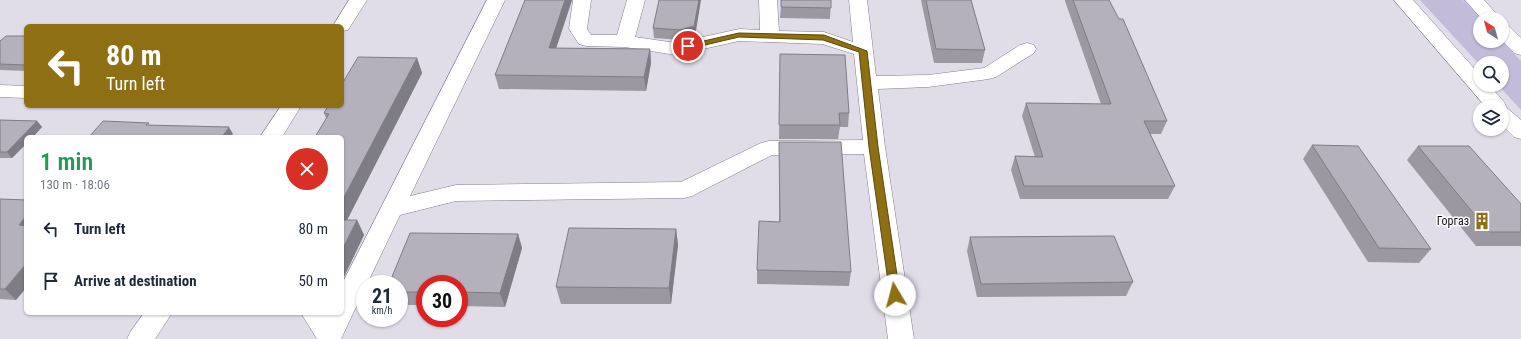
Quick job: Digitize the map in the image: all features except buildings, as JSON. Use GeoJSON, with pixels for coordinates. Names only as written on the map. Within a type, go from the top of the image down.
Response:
{"type":"FeatureCollection","features":[{"type":"Feature","properties":{"kind":"street"},"geometry":{"type":"LineString","coordinates":[[343,24],[358,0]]}},
{"type":"Feature","properties":{"kind":"street"},"geometry":{"type":"LineString","coordinates":[[344,305],[496,0]]}},
{"type":"Feature","properties":{"kind":"street"},"geometry":{"type":"LineString","coordinates":[[582,0],[578,29],[586,40],[625,41],[676,49],[739,35],[824,38],[863,51]]}},
{"type":"Feature","properties":{"kind":"street"},"geometry":{"type":"LineString","coordinates":[[625,41],[636,0]]}},
{"type":"Feature","properties":{"kind":"street"},"geometry":{"type":"LineString","coordinates":[[768,0],[770,36]]}},
{"type":"Feature","properties":{"kind":"street"},"geometry":{"type":"LineString","coordinates":[[858,0],[874,147],[901,339]]}},
{"type":"Feature","properties":{"kind":"street"},"geometry":{"type":"LineString","coordinates":[[1403,0],[1491,100]]}},
{"type":"Feature","properties":{"kind":"street"},"geometry":{"type":"LineString","coordinates":[[1474,0],[1485,12]]}},
{"type":"Feature","properties":{"kind":"street"},"geometry":{"type":"LineString","coordinates":[[1509,36],[1521,49]]}},
{"type":"Feature","properties":{"kind":"street"},"geometry":{"type":"LineString","coordinates":[[867,83],[928,81],[989,73],[1027,49]]}},
{"type":"Feature","properties":{"kind":"street"},"geometry":{"type":"LineString","coordinates":[[0,91],[24,92]]}},
{"type":"Feature","properties":{"kind":"street"},"geometry":{"type":"LineString","coordinates":[[272,135],[290,108]]}},
{"type":"Feature","properties":{"kind":"street"},"geometry":{"type":"LineString","coordinates":[[1509,120],[1521,132]]}},
{"type":"Feature","properties":{"kind":"street"},"geometry":{"type":"LineString","coordinates":[[391,209],[456,194],[684,190],[769,148],[874,147]]}},
{"type":"Feature","properties":{"kind":"street"},"geometry":{"type":"LineString","coordinates":[[316,315],[333,329]]}},
{"type":"Feature","properties":{"kind":"shaded area"},"geometry":{"type":"Polygon","coordinates":[[[1420,0],[1463,0],[1474,12],[1473,12],[1473,48],[1509,48],[1521,61],[1521,110],[1504,92],[1509,92],[1509,56],[1473,56],[1473,57],[1420,0]]]}},
{"type":"Feature","properties":{"kind":"place","name":"Горгаз"},"geometry":{"type":"Point","coordinates":[1482,221]}},
{"type":"Feature","properties":{"kind":"route"},"geometry":{"type":"LineString","coordinates":[[688,46],[739,35],[824,38],[863,51],[874,147],[895,295]]}}]}
